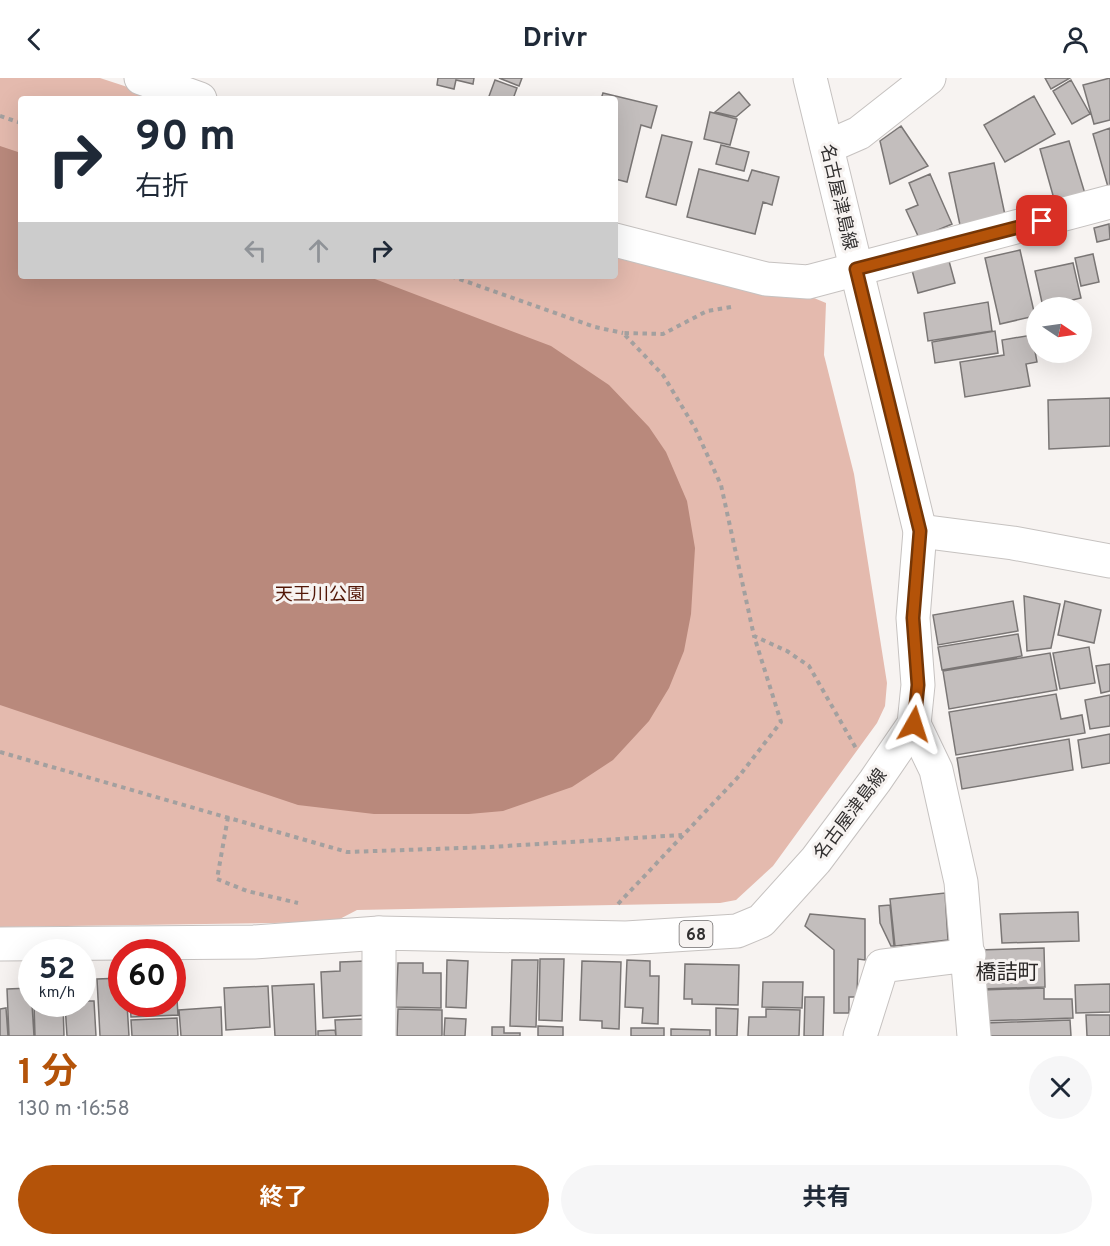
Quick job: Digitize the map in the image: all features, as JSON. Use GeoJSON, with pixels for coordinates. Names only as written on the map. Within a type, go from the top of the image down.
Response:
{"type":"FeatureCollection","features":[{"type":"Feature","properties":{"kind":"street"},"geometry":{"type":"LineString","coordinates":[[141,78],[192,96]]}},
{"type":"Feature","properties":{"kind":"street","name":"名古屋津島線"},"geometry":{"type":"LineString","coordinates":[[0,944],[254,942],[379,933],[626,938],[736,931],[761,921],[816,860],[875,782],[914,724],[918,685],[913,618],[920,531],[810,78]]}},
{"type":"Feature","properties":{"kind":"street"},"geometry":{"type":"LineString","coordinates":[[827,147],[859,133],[929,78]]}},
{"type":"Feature","properties":{"kind":"street"},"geometry":{"type":"LineString","coordinates":[[618,241],[766,279],[808,282],[1110,202]]}},
{"type":"Feature","properties":{"kind":"street"},"geometry":{"type":"LineString","coordinates":[[920,531],[1013,543],[1110,561]]}},
{"type":"Feature","properties":{"kind":"street"},"geometry":{"type":"LineString","coordinates":[[914,724],[936,770],[961,882],[974,1036]]}},
{"type":"Feature","properties":{"kind":"street"},"geometry":{"type":"LineString","coordinates":[[379,933],[380,1036]]}},
{"type":"Feature","properties":{"kind":"street"},"geometry":{"type":"LineString","coordinates":[[860,1036],[882,966],[969,956]]}},
{"type":"Feature","properties":{"kind":"path"},"geometry":{"type":"LineString","coordinates":[[0,116],[18,122]]}},
{"type":"Feature","properties":{"kind":"path"},"geometry":{"type":"LineString","coordinates":[[459,279],[595,327],[623,333],[663,334],[707,311],[737,305]]}},
{"type":"Feature","properties":{"kind":"path"},"geometry":{"type":"LineString","coordinates":[[587,938],[740,775],[781,722],[754,636],[721,485],[695,428],[663,375],[623,333]]}},
{"type":"Feature","properties":{"kind":"path"},"geometry":{"type":"LineString","coordinates":[[754,636],[788,651],[809,666],[875,782]]}},
{"type":"Feature","properties":{"kind":"path"},"geometry":{"type":"LineString","coordinates":[[0,752],[347,852],[490,847],[682,835]]}},
{"type":"Feature","properties":{"kind":"path"},"geometry":{"type":"LineString","coordinates":[[228,817],[217,879],[247,891],[304,904]]}},
{"type":"Feature","properties":{"kind":"green space","name":"天王川公園"},"geometry":{"type":"Polygon","coordinates":[[[0,78],[100,78],[155,96],[18,96],[18,279],[618,279],[618,251],[786,298],[814,298],[826,303],[824,355],[854,474],[887,683],[885,706],[877,723],[773,866],[736,900],[720,903],[357,910],[334,922],[0,927],[0,78]]]}},
{"type":"Feature","properties":{"kind":"shaded area"},"geometry":{"type":"Polygon","coordinates":[[[0,146],[18,152],[18,279],[375,279],[551,346],[609,385],[649,427],[666,452],[687,501],[695,548],[691,614],[684,651],[669,688],[649,721],[613,760],[572,787],[503,811],[469,814],[374,814],[298,805],[0,705],[0,146]]]}},
{"type":"Feature","properties":{"kind":"building"},"geometry":{"type":"Polygon","coordinates":[[[438,78],[474,78],[473,84],[456,80],[454,89],[437,85],[438,78]]]}},
{"type":"Feature","properties":{"kind":"building"},"geometry":{"type":"Polygon","coordinates":[[[499,78],[522,78],[519,86],[499,78]]]}},
{"type":"Feature","properties":{"kind":"building"},"geometry":{"type":"Polygon","coordinates":[[[1045,78],[1070,78],[1051,89],[1045,78]]]}},
{"type":"Feature","properties":{"kind":"building"},"geometry":{"type":"Polygon","coordinates":[[[1110,78],[1110,120],[1094,124],[1083,85],[1110,78]]]}},
{"type":"Feature","properties":{"kind":"building"},"geometry":{"type":"Polygon","coordinates":[[[495,80],[517,88],[514,96],[489,96],[495,80]]]}},
{"type":"Feature","properties":{"kind":"building"},"geometry":{"type":"Polygon","coordinates":[[[1071,80],[1090,114],[1072,124],[1053,91],[1071,80]]]}},
{"type":"Feature","properties":{"kind":"building"},"geometry":{"type":"Polygon","coordinates":[[[739,92],[750,105],[736,117],[715,112],[739,92]]]}},
{"type":"Feature","properties":{"kind":"building"},"geometry":{"type":"Polygon","coordinates":[[[1034,96],[1055,134],[1005,162],[984,125],[1034,96]]]}},
{"type":"Feature","properties":{"kind":"building"},"geometry":{"type":"Polygon","coordinates":[[[618,97],[657,106],[651,128],[641,125],[627,182],[618,180],[618,97]]]}},
{"type":"Feature","properties":{"kind":"building"},"geometry":{"type":"Polygon","coordinates":[[[710,112],[737,119],[730,145],[704,139],[710,112]]]}},
{"type":"Feature","properties":{"kind":"building"},"geometry":{"type":"Polygon","coordinates":[[[901,126],[928,166],[890,184],[880,141],[901,126]]]}},
{"type":"Feature","properties":{"kind":"building"},"geometry":{"type":"Polygon","coordinates":[[[1110,128],[1110,194],[1093,134],[1110,128]]]}},
{"type":"Feature","properties":{"kind":"building"},"geometry":{"type":"Polygon","coordinates":[[[662,135],[692,142],[676,205],[646,197],[662,135]]]}},
{"type":"Feature","properties":{"kind":"building"},"geometry":{"type":"Polygon","coordinates":[[[1069,141],[1086,197],[1056,206],[1040,149],[1069,141]]]}},
{"type":"Feature","properties":{"kind":"building"},"geometry":{"type":"Polygon","coordinates":[[[721,145],[749,152],[744,171],[716,164],[721,145]]]}},
{"type":"Feature","properties":{"kind":"building"},"geometry":{"type":"Polygon","coordinates":[[[994,163],[1005,215],[960,225],[949,173],[994,163]]]}},
{"type":"Feature","properties":{"kind":"building"},"geometry":{"type":"Polygon","coordinates":[[[699,169],[748,181],[752,170],[779,177],[772,205],[763,202],[755,234],[687,217],[699,169]]]}},
{"type":"Feature","properties":{"kind":"building"},"geometry":{"type":"Polygon","coordinates":[[[930,174],[952,224],[919,238],[906,210],[918,205],[909,183],[930,174]]]}},
{"type":"Feature","properties":{"kind":"building"},"geometry":{"type":"Polygon","coordinates":[[[1109,224],[1110,239],[1097,242],[1094,228],[1109,224]]]}},
{"type":"Feature","properties":{"kind":"building"},"geometry":{"type":"Polygon","coordinates":[[[1020,250],[1031,297],[1026,297],[1026,318],[1000,324],[985,258],[1020,250]]]}},
{"type":"Feature","properties":{"kind":"building"},"geometry":{"type":"Polygon","coordinates":[[[1093,254],[1099,282],[1081,286],[1075,258],[1093,254]]]}},
{"type":"Feature","properties":{"kind":"building"},"geometry":{"type":"Polygon","coordinates":[[[949,261],[955,283],[918,293],[912,270],[949,261]]]}},
{"type":"Feature","properties":{"kind":"building"},"geometry":{"type":"Polygon","coordinates":[[[1073,263],[1081,297],[1041,297],[1035,271],[1073,263]]]}},
{"type":"Feature","properties":{"kind":"building"},"geometry":{"type":"Polygon","coordinates":[[[988,302],[992,331],[928,341],[924,313],[988,302]]]}},
{"type":"Feature","properties":{"kind":"building"},"geometry":{"type":"Polygon","coordinates":[[[995,331],[998,353],[935,363],[932,342],[995,331]]]}},
{"type":"Feature","properties":{"kind":"building"},"geometry":{"type":"Polygon","coordinates":[[[1026,336],[1026,363],[1032,363],[1026,364],[1030,386],[965,397],[960,362],[1004,355],[1002,340],[1026,336]]]}},
{"type":"Feature","properties":{"kind":"building"},"geometry":{"type":"Polygon","coordinates":[[[1110,398],[1110,446],[1049,449],[1048,400],[1110,398]]]}},
{"type":"Feature","properties":{"kind":"building"},"geometry":{"type":"Polygon","coordinates":[[[1024,596],[1060,604],[1051,648],[1027,651],[1024,596]]]}},
{"type":"Feature","properties":{"kind":"building"},"geometry":{"type":"Polygon","coordinates":[[[1013,601],[1018,631],[938,645],[933,615],[1013,601]]]}},
{"type":"Feature","properties":{"kind":"building"},"geometry":{"type":"Polygon","coordinates":[[[1065,601],[1101,610],[1094,643],[1058,635],[1065,601]]]}},
{"type":"Feature","properties":{"kind":"building"},"geometry":{"type":"Polygon","coordinates":[[[1018,634],[1022,656],[942,670],[938,647],[1018,634]]]}},
{"type":"Feature","properties":{"kind":"building"},"geometry":{"type":"Polygon","coordinates":[[[1089,647],[1095,683],[1060,689],[1053,653],[1089,647]]]}},
{"type":"Feature","properties":{"kind":"building"},"geometry":{"type":"Polygon","coordinates":[[[1050,653],[1057,690],[949,709],[943,671],[1050,653]]]}},
{"type":"Feature","properties":{"kind":"building"},"geometry":{"type":"Polygon","coordinates":[[[1110,664],[1110,691],[1101,693],[1096,666],[1110,664]]]}},
{"type":"Feature","properties":{"kind":"building"},"geometry":{"type":"Polygon","coordinates":[[[1056,694],[1061,719],[1082,715],[1085,733],[956,755],[949,712],[1056,694]]]}},
{"type":"Feature","properties":{"kind":"building"},"geometry":{"type":"Polygon","coordinates":[[[1110,695],[1110,726],[1090,729],[1085,700],[1110,695]]]}},
{"type":"Feature","properties":{"kind":"building"},"geometry":{"type":"Polygon","coordinates":[[[1110,734],[1110,763],[1082,768],[1078,740],[1110,734]]]}},
{"type":"Feature","properties":{"kind":"building"},"geometry":{"type":"Polygon","coordinates":[[[1069,739],[1073,770],[962,789],[957,758],[1069,739]]]}},
{"type":"Feature","properties":{"kind":"building"},"geometry":{"type":"Polygon","coordinates":[[[945,893],[948,940],[895,946],[890,899],[945,893]]]}},
{"type":"Feature","properties":{"kind":"building"},"geometry":{"type":"Polygon","coordinates":[[[890,905],[894,946],[891,946],[880,923],[879,906],[890,905]]]}},
{"type":"Feature","properties":{"kind":"building"},"geometry":{"type":"Polygon","coordinates":[[[1078,912],[1079,941],[1002,943],[1000,914],[1078,912]]]}},
{"type":"Feature","properties":{"kind":"building"},"geometry":{"type":"Polygon","coordinates":[[[810,914],[865,919],[865,960],[858,959],[857,997],[849,997],[849,1013],[834,1013],[834,950],[805,926],[810,914]]]}},
{"type":"Feature","properties":{"kind":"building"},"geometry":{"type":"Polygon","coordinates":[[[1044,948],[1045,987],[980,989],[979,950],[1044,948]]]}},
{"type":"Feature","properties":{"kind":"building"},"geometry":{"type":"Polygon","coordinates":[[[540,959],[564,959],[562,1021],[539,1020],[540,959]]]}},
{"type":"Feature","properties":{"kind":"building"},"geometry":{"type":"Polygon","coordinates":[[[447,960],[468,961],[466,1008],[446,1007],[447,960]]]}},
{"type":"Feature","properties":{"kind":"building"},"geometry":{"type":"Polygon","coordinates":[[[512,960],[538,960],[536,1027],[510,1026],[512,960]]]}},
{"type":"Feature","properties":{"kind":"building"},"geometry":{"type":"Polygon","coordinates":[[[627,960],[650,961],[650,976],[659,976],[658,1024],[642,1023],[643,1008],[625,1007],[627,960]]]}},
{"type":"Feature","properties":{"kind":"building"},"geometry":{"type":"Polygon","coordinates":[[[365,961],[368,1015],[323,1018],[321,972],[340,971],[340,962],[365,961]]]}},
{"type":"Feature","properties":{"kind":"building"},"geometry":{"type":"Polygon","coordinates":[[[582,961],[621,962],[619,1029],[602,1028],[602,1021],[580,1020],[582,961]]]}},
{"type":"Feature","properties":{"kind":"building"},"geometry":{"type":"Polygon","coordinates":[[[398,963],[423,963],[423,973],[441,973],[441,1008],[396,1007],[398,963]]]}},
{"type":"Feature","properties":{"kind":"building"},"geometry":{"type":"Polygon","coordinates":[[[685,964],[739,965],[738,1005],[692,1004],[692,999],[684,999],[685,964]]]}},
{"type":"Feature","properties":{"kind":"building"},"geometry":{"type":"Polygon","coordinates":[[[97,979],[108,979],[108,1017],[128,1017],[129,1036],[100,1036],[97,979]]]}},
{"type":"Feature","properties":{"kind":"building"},"geometry":{"type":"Polygon","coordinates":[[[763,982],[803,982],[802,1008],[762,1007],[763,982]]]}},
{"type":"Feature","properties":{"kind":"building"},"geometry":{"type":"Polygon","coordinates":[[[314,984],[316,1036],[275,1036],[272,986],[314,984]]]}},
{"type":"Feature","properties":{"kind":"building"},"geometry":{"type":"Polygon","coordinates":[[[1110,984],[1110,1012],[1076,1013],[1075,985],[1110,984]]]}},
{"type":"Feature","properties":{"kind":"building"},"geometry":{"type":"Polygon","coordinates":[[[268,986],[270,1027],[226,1030],[224,988],[268,986]]]}},
{"type":"Feature","properties":{"kind":"building"},"geometry":{"type":"Polygon","coordinates":[[[1044,988],[1044,999],[1072,999],[1073,1018],[982,1021],[981,990],[1044,988]]]}},
{"type":"Feature","properties":{"kind":"building"},"geometry":{"type":"Polygon","coordinates":[[[7,989],[18,989],[18,1017],[33,1017],[34,1036],[9,1036],[7,989]]]}},
{"type":"Feature","properties":{"kind":"building"},"geometry":{"type":"Polygon","coordinates":[[[805,997],[824,997],[823,1036],[804,1036],[805,997]]]}},
{"type":"Feature","properties":{"kind":"building"},"geometry":{"type":"Polygon","coordinates":[[[221,1007],[222,1036],[181,1036],[180,1017],[186,1017],[186,1010],[221,1007]]]}},
{"type":"Feature","properties":{"kind":"building"},"geometry":{"type":"Polygon","coordinates":[[[6,1008],[8,1036],[0,1036],[0,1009],[6,1008]]]}},
{"type":"Feature","properties":{"kind":"building"},"geometry":{"type":"Polygon","coordinates":[[[716,1008],[738,1009],[737,1036],[716,1036],[716,1008]]]}},
{"type":"Feature","properties":{"kind":"building"},"geometry":{"type":"Polygon","coordinates":[[[398,1009],[442,1010],[442,1036],[397,1036],[398,1009]]]}},
{"type":"Feature","properties":{"kind":"building"},"geometry":{"type":"Polygon","coordinates":[[[766,1009],[800,1010],[799,1036],[748,1036],[749,1017],[766,1017],[766,1009]]]}},
{"type":"Feature","properties":{"kind":"building"},"geometry":{"type":"Polygon","coordinates":[[[1086,1015],[1110,1015],[1110,1036],[1087,1036],[1086,1015]]]}},
{"type":"Feature","properties":{"kind":"building"},"geometry":{"type":"Polygon","coordinates":[[[34,1017],[63,1017],[64,1036],[35,1036],[34,1017]]]}},
{"type":"Feature","properties":{"kind":"building"},"geometry":{"type":"Polygon","coordinates":[[[66,1017],[95,1017],[96,1036],[67,1036],[66,1017]]]}},
{"type":"Feature","properties":{"kind":"building"},"geometry":{"type":"Polygon","coordinates":[[[177,1018],[178,1036],[132,1036],[131,1020],[177,1018]]]}},
{"type":"Feature","properties":{"kind":"building"},"geometry":{"type":"Polygon","coordinates":[[[445,1018],[466,1019],[465,1036],[444,1036],[445,1018]]]}},
{"type":"Feature","properties":{"kind":"building"},"geometry":{"type":"Polygon","coordinates":[[[363,1019],[364,1036],[336,1036],[335,1020],[363,1019]]]}},
{"type":"Feature","properties":{"kind":"building"},"geometry":{"type":"Polygon","coordinates":[[[1070,1020],[1071,1036],[986,1036],[986,1023],[1070,1020]]]}},
{"type":"Feature","properties":{"kind":"building"},"geometry":{"type":"Polygon","coordinates":[[[538,1026],[563,1027],[563,1036],[538,1036],[538,1026]]]}},
{"type":"Feature","properties":{"kind":"building"},"geometry":{"type":"Polygon","coordinates":[[[492,1027],[504,1027],[504,1033],[520,1033],[520,1036],[492,1036],[492,1027]]]}},
{"type":"Feature","properties":{"kind":"building"},"geometry":{"type":"Polygon","coordinates":[[[631,1028],[664,1028],[664,1036],[631,1036],[631,1028]]]}},
{"type":"Feature","properties":{"kind":"building"},"geometry":{"type":"Polygon","coordinates":[[[671,1029],[710,1030],[710,1036],[671,1036],[671,1029]]]}},
{"type":"Feature","properties":{"kind":"building"},"geometry":{"type":"Polygon","coordinates":[[[335,1030],[336,1036],[318,1036],[318,1031],[335,1030]]]}},
{"type":"Feature","properties":{"kind":"district","name":"橋詰町"},"geometry":{"type":"Point","coordinates":[1007,972]}},
{"type":"Feature","properties":{"kind":"route"},"geometry":{"type":"LineString","coordinates":[[914,724],[918,685],[913,618],[920,531],[856,269],[1042,221]]}}]}
